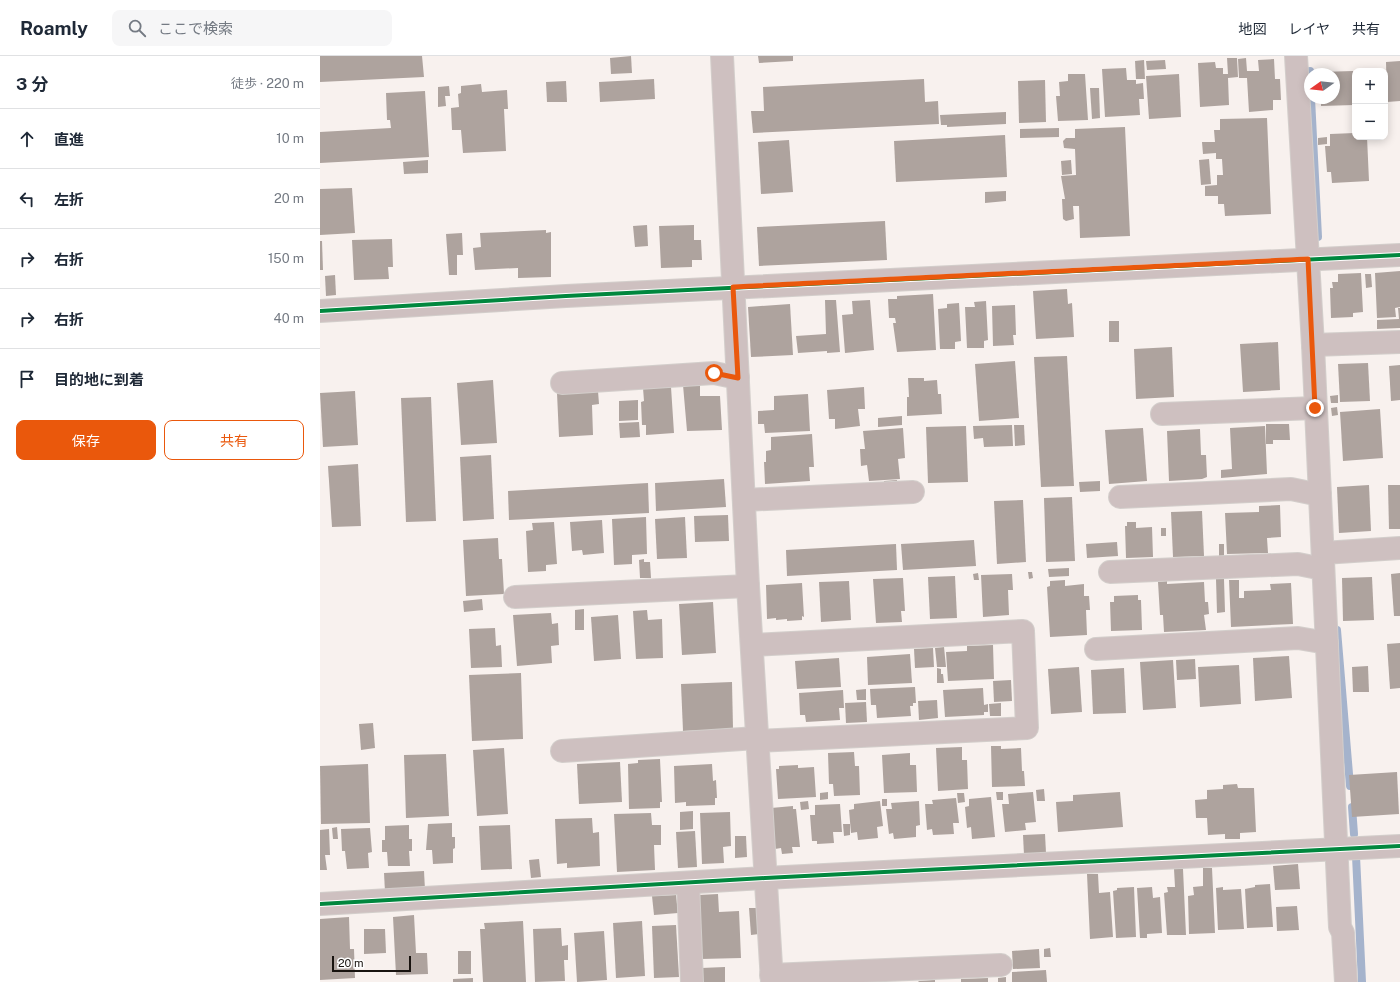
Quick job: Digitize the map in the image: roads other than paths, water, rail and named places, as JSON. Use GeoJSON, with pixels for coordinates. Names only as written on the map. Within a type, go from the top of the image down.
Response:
{"type":"FeatureCollection","features":[{"type":"Feature","properties":{"kind":"street"},"geometry":{"type":"LineString","coordinates":[[722,56],[748,586],[772,978],[1001,965]]}},
{"type":"Feature","properties":{"kind":"street"},"geometry":{"type":"LineString","coordinates":[[1296,56],[1313,346],[1340,927],[1343,933],[1346,982]]}},
{"type":"Feature","properties":{"kind":"street"},"geometry":{"type":"LineString","coordinates":[[320,311],[733,287],[1400,255]]}},
{"type":"Feature","properties":{"kind":"street"},"geometry":{"type":"LineString","coordinates":[[1313,346],[1400,342]]}},
{"type":"Feature","properties":{"kind":"street"},"geometry":{"type":"LineString","coordinates":[[562,382],[714,373],[738,378]]}},
{"type":"Feature","properties":{"kind":"street"},"geometry":{"type":"LineString","coordinates":[[1162,414],[1315,408]]}},
{"type":"Feature","properties":{"kind":"street"},"geometry":{"type":"LineString","coordinates":[[1120,497],[1291,490],[1320,496]]}},
{"type":"Feature","properties":{"kind":"street"},"geometry":{"type":"LineString","coordinates":[[744,500],[913,492]]}},
{"type":"Feature","properties":{"kind":"street"},"geometry":{"type":"LineString","coordinates":[[1110,572],[1298,564],[1400,548]]}},
{"type":"Feature","properties":{"kind":"street"},"geometry":{"type":"LineString","coordinates":[[515,598],[748,586]]}},
{"type":"Feature","properties":{"kind":"street"},"geometry":{"type":"LineString","coordinates":[[562,750],[1028,728],[1023,631],[752,645]]}},
{"type":"Feature","properties":{"kind":"street"},"geometry":{"type":"LineString","coordinates":[[1096,649],[1298,638],[1327,643]]}},
{"type":"Feature","properties":{"kind":"street"},"geometry":{"type":"LineString","coordinates":[[320,904],[765,878],[1400,846]]}},
{"type":"Feature","properties":{"kind":"street"},"geometry":{"type":"LineString","coordinates":[[688,883],[692,982]]}},
{"type":"Feature","properties":{"kind":"waterway"},"geometry":{"type":"LineString","coordinates":[[1311,104],[1318,237]]}},
{"type":"Feature","properties":{"kind":"waterway"},"geometry":{"type":"LineString","coordinates":[[1337,630],[1350,786]]}},
{"type":"Feature","properties":{"kind":"waterway"},"geometry":{"type":"LineString","coordinates":[[1352,807],[1354,834]]}},
{"type":"Feature","properties":{"kind":"waterway"},"geometry":{"type":"LineString","coordinates":[[1356,856],[1362,982]]}}]}
